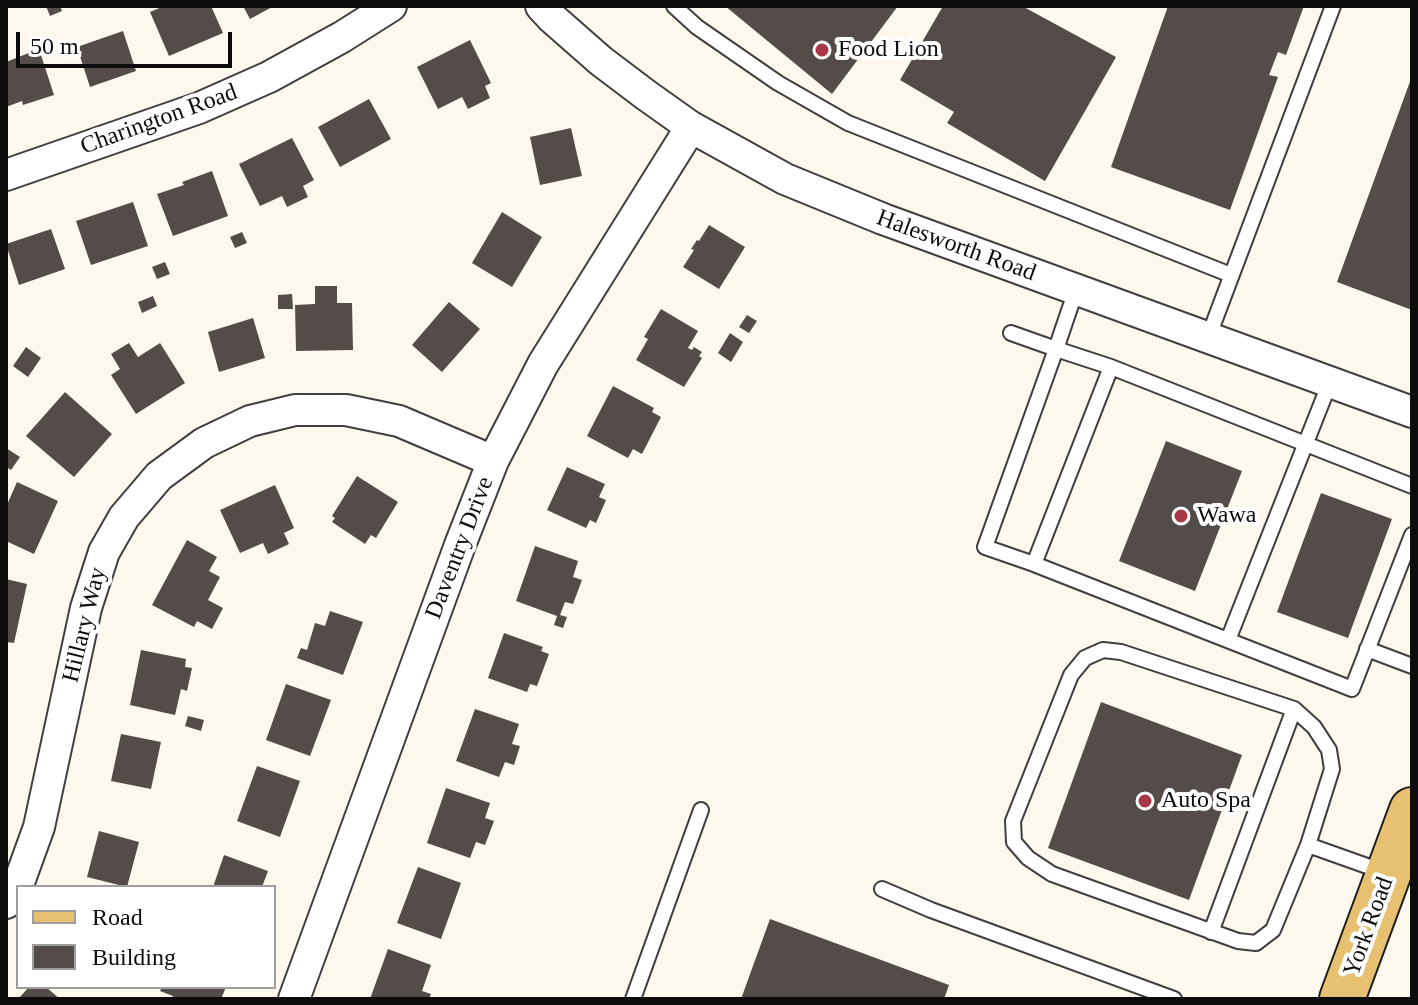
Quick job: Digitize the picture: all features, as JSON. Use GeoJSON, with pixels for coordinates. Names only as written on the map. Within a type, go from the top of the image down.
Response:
{"type":"FeatureCollection","features":[{"type":"Feature","properties":{"kind":"main road","name":"York Road"},"geometry":{"type":"LineString","coordinates":[[1342,999],[1412,810]]}},
{"type":"Feature","properties":{"kind":"street","name":"Charington Road"},"geometry":{"type":"LineString","coordinates":[[6,175],[199,108],[269,77],[391,6]]}},
{"type":"Feature","properties":{"kind":"street","name":"Halesworth Road"},"geometry":{"type":"LineString","coordinates":[[541,6],[601,61],[691,127],[785,179],[833,200],[1412,412]]}},
{"type":"Feature","properties":{"kind":"street","name":"Daventry Drive"},"geometry":{"type":"LineString","coordinates":[[294,999],[493,461],[543,364],[691,127]]}},
{"type":"Feature","properties":{"kind":"street","name":"Hillary Way"},"geometry":{"type":"LineString","coordinates":[[18,885],[39,827],[86,608],[104,552],[124,517],[159,476],[204,443],[250,421],[295,410],[346,410],[399,421],[493,461]]}},
{"type":"Feature","properties":{"kind":"lane"},"geometry":{"type":"LineString","coordinates":[[674,6],[697,27],[778,83],[848,123],[1231,275]]}},
{"type":"Feature","properties":{"kind":"lane"},"geometry":{"type":"LineString","coordinates":[[1208,338],[1333,6]]}},
{"type":"Feature","properties":{"kind":"lane"},"geometry":{"type":"LineString","coordinates":[[1076,290],[985,547],[1352,689],[1412,535]]}},
{"type":"Feature","properties":{"kind":"lane"},"geometry":{"type":"LineString","coordinates":[[1011,333],[1111,367],[1412,486]]}},
{"type":"Feature","properties":{"kind":"lane"},"geometry":{"type":"LineString","coordinates":[[1034,564],[1111,367]]}},
{"type":"Feature","properties":{"kind":"lane"},"geometry":{"type":"LineString","coordinates":[[1228,640],[1330,382]]}},
{"type":"Feature","properties":{"kind":"lane"},"geometry":{"type":"LineString","coordinates":[[1367,649],[1412,666]]}},
{"type":"Feature","properties":{"kind":"lane"},"geometry":{"type":"LineString","coordinates":[[1103,650],[1121,652],[1294,709],[1314,727],[1329,750],[1332,769],[1308,845],[1273,930],[1256,943],[1211,932],[1052,874],[1028,858],[1014,842],[1013,821],[1071,675],[1085,658],[1103,650]]}},
{"type":"Feature","properties":{"kind":"lane"},"geometry":{"type":"LineString","coordinates":[[1211,932],[1294,709]]}},
{"type":"Feature","properties":{"kind":"lane"},"geometry":{"type":"LineString","coordinates":[[633,999],[701,810]]}},
{"type":"Feature","properties":{"kind":"lane"},"geometry":{"type":"LineString","coordinates":[[1308,845],[1389,874]]}},
{"type":"Feature","properties":{"kind":"lane"},"geometry":{"type":"LineString","coordinates":[[882,889],[1174,999]]}},
{"type":"Feature","properties":{"kind":"building"},"geometry":{"type":"Polygon","coordinates":[[[46,6],[60,6],[62,11],[50,16],[46,6]]]}},
{"type":"Feature","properties":{"kind":"building"},"geometry":{"type":"Polygon","coordinates":[[[164,6],[211,6],[223,33],[169,56],[150,12],[164,6]]]}},
{"type":"Feature","properties":{"kind":"building"},"geometry":{"type":"Polygon","coordinates":[[[243,6],[274,6],[250,19],[243,6]]]}},
{"type":"Feature","properties":{"kind":"building","name":"Food Lion"},"geometry":{"type":"Polygon","coordinates":[[[725,6],[898,6],[832,94],[725,6]]]}},
{"type":"Feature","properties":{"kind":"building"},"geometry":{"type":"Polygon","coordinates":[[[943,6],[1022,6],[1116,57],[1045,181],[947,123],[954,112],[900,80],[943,6]]]}},
{"type":"Feature","properties":{"kind":"building"},"geometry":{"type":"Polygon","coordinates":[[[1168,6],[1304,6],[1286,55],[1278,52],[1269,75],[1278,77],[1230,210],[1111,167],[1168,6]]]}},
{"type":"Feature","properties":{"kind":"building"},"geometry":{"type":"Polygon","coordinates":[[[123,31],[136,71],[90,87],[77,47],[123,31]]]}},
{"type":"Feature","properties":{"kind":"building"},"geometry":{"type":"Polygon","coordinates":[[[470,40],[491,83],[485,86],[490,98],[468,109],[462,97],[438,109],[417,67],[470,40]]]}},
{"type":"Feature","properties":{"kind":"building"},"geometry":{"type":"Polygon","coordinates":[[[39,49],[54,95],[6,107],[6,62],[39,49]]]}},
{"type":"Feature","properties":{"kind":"building"},"geometry":{"type":"Polygon","coordinates":[[[1412,76],[1412,310],[1337,282],[1412,76]]]}},
{"type":"Feature","properties":{"kind":"building"},"geometry":{"type":"Polygon","coordinates":[[[369,99],[391,139],[340,167],[318,127],[369,99]]]}},
{"type":"Feature","properties":{"kind":"building"},"geometry":{"type":"Polygon","coordinates":[[[571,128],[582,176],[540,185],[530,137],[571,128]]]}},
{"type":"Feature","properties":{"kind":"building"},"geometry":{"type":"Polygon","coordinates":[[[292,138],[314,180],[303,186],[308,197],[287,207],[282,196],[260,206],[239,164],[292,138]]]}},
{"type":"Feature","properties":{"kind":"building"},"geometry":{"type":"Polygon","coordinates":[[[212,171],[228,216],[173,236],[157,194],[212,171]]]}},
{"type":"Feature","properties":{"kind":"building"},"geometry":{"type":"Polygon","coordinates":[[[133,202],[148,246],[91,265],[76,221],[133,202]]]}},
{"type":"Feature","properties":{"kind":"building"},"geometry":{"type":"Polygon","coordinates":[[[502,212],[542,237],[512,287],[472,263],[502,212]]]}},
{"type":"Feature","properties":{"kind":"building"},"geometry":{"type":"Polygon","coordinates":[[[709,225],[745,247],[719,289],[683,267],[694,250],[691,249],[709,225]]]}},
{"type":"Feature","properties":{"kind":"building"},"geometry":{"type":"Polygon","coordinates":[[[51,229],[65,269],[19,285],[6,244],[51,229]]]}},
{"type":"Feature","properties":{"kind":"building"},"geometry":{"type":"Polygon","coordinates":[[[242,232],[247,243],[235,248],[230,237],[242,232]]]}},
{"type":"Feature","properties":{"kind":"building"},"geometry":{"type":"Polygon","coordinates":[[[165,262],[170,274],[157,279],[152,267],[165,262]]]}},
{"type":"Feature","properties":{"kind":"building"},"geometry":{"type":"Polygon","coordinates":[[[315,286],[337,286],[337,303],[352,303],[353,350],[296,351],[295,305],[315,304],[315,286]]]}},
{"type":"Feature","properties":{"kind":"building"},"geometry":{"type":"Polygon","coordinates":[[[292,294],[293,309],[278,309],[278,295],[292,294]]]}},
{"type":"Feature","properties":{"kind":"building"},"geometry":{"type":"Polygon","coordinates":[[[153,296],[157,306],[142,313],[138,302],[153,296]]]}},
{"type":"Feature","properties":{"kind":"building"},"geometry":{"type":"Polygon","coordinates":[[[449,302],[480,329],[442,372],[412,345],[449,302]]]}},
{"type":"Feature","properties":{"kind":"building"},"geometry":{"type":"Polygon","coordinates":[[[661,309],[698,331],[688,348],[692,350],[694,347],[702,352],[699,356],[702,358],[684,387],[636,360],[648,339],[644,337],[661,309]]]}},
{"type":"Feature","properties":{"kind":"building"},"geometry":{"type":"Polygon","coordinates":[[[747,315],[757,321],[749,333],[739,327],[747,315]]]}},
{"type":"Feature","properties":{"kind":"building"},"geometry":{"type":"Polygon","coordinates":[[[253,318],[265,358],[219,372],[208,332],[253,318]]]}},
{"type":"Feature","properties":{"kind":"building"},"geometry":{"type":"Polygon","coordinates":[[[730,333],[743,342],[731,362],[718,353],[730,333]]]}},
{"type":"Feature","properties":{"kind":"building"},"geometry":{"type":"Polygon","coordinates":[[[129,343],[138,357],[160,343],[185,383],[136,414],[111,375],[120,369],[111,354],[129,343]]]}},
{"type":"Feature","properties":{"kind":"building"},"geometry":{"type":"Polygon","coordinates":[[[26,347],[41,358],[28,377],[13,366],[26,347]]]}},
{"type":"Feature","properties":{"kind":"building"},"geometry":{"type":"Polygon","coordinates":[[[613,386],[654,408],[652,412],[661,417],[642,454],[633,449],[628,458],[587,436],[613,386]]]}},
{"type":"Feature","properties":{"kind":"building"},"geometry":{"type":"Polygon","coordinates":[[[65,392],[112,434],[74,477],[26,436],[65,392]]]}},
{"type":"Feature","properties":{"kind":"building","name":"Wawa"},"geometry":{"type":"Polygon","coordinates":[[[1166,441],[1242,471],[1195,591],[1119,561],[1166,441]]]}},
{"type":"Feature","properties":{"kind":"building"},"geometry":{"type":"Polygon","coordinates":[[[6,448],[20,457],[11,470],[6,467],[6,448]]]}},
{"type":"Feature","properties":{"kind":"building"},"geometry":{"type":"Polygon","coordinates":[[[567,467],[605,484],[599,497],[606,500],[596,523],[590,520],[586,528],[547,510],[567,467]]]}},
{"type":"Feature","properties":{"kind":"building"},"geometry":{"type":"Polygon","coordinates":[[[357,476],[398,502],[376,538],[371,535],[365,544],[332,522],[335,518],[332,516],[357,476]]]}},
{"type":"Feature","properties":{"kind":"building"},"geometry":{"type":"Polygon","coordinates":[[[17,482],[58,501],[34,554],[6,541],[6,507],[17,482]]]}},
{"type":"Feature","properties":{"kind":"building"},"geometry":{"type":"Polygon","coordinates":[[[275,485],[294,528],[284,533],[289,544],[268,554],[263,543],[240,553],[220,510],[275,485]]]}},
{"type":"Feature","properties":{"kind":"building","name":"Wawa"},"geometry":{"type":"Polygon","coordinates":[[[1321,493],[1392,519],[1348,638],[1277,612],[1321,493]]]}},
{"type":"Feature","properties":{"kind":"building"},"geometry":{"type":"Polygon","coordinates":[[[187,540],[217,557],[209,571],[220,577],[208,600],[223,608],[212,629],[197,621],[194,627],[152,605],[187,540]]]}},
{"type":"Feature","properties":{"kind":"building"},"geometry":{"type":"Polygon","coordinates":[[[535,546],[578,561],[573,577],[582,580],[573,604],[565,602],[560,615],[567,617],[563,628],[554,625],[557,616],[516,601],[535,546]]]}},
{"type":"Feature","properties":{"kind":"building"},"geometry":{"type":"Polygon","coordinates":[[[6,579],[27,584],[14,643],[6,642],[6,579]]]}},
{"type":"Feature","properties":{"kind":"building"},"geometry":{"type":"Polygon","coordinates":[[[330,611],[363,622],[343,675],[297,658],[301,648],[307,650],[315,623],[325,626],[330,611]]]}},
{"type":"Feature","properties":{"kind":"building"},"geometry":{"type":"Polygon","coordinates":[[[504,633],[543,647],[541,651],[549,654],[537,686],[530,684],[527,692],[488,678],[504,633]]]}},
{"type":"Feature","properties":{"kind":"building"},"geometry":{"type":"Polygon","coordinates":[[[141,650],[186,659],[185,667],[192,668],[187,691],[181,689],[175,715],[130,705],[141,650]]]}},
{"type":"Feature","properties":{"kind":"building"},"geometry":{"type":"Polygon","coordinates":[[[286,684],[331,700],[310,756],[266,740],[286,684]]]}},
{"type":"Feature","properties":{"kind":"building","name":"Auto Spa"},"geometry":{"type":"Polygon","coordinates":[[[1101,702],[1242,755],[1189,900],[1048,848],[1101,702]]]}},
{"type":"Feature","properties":{"kind":"building"},"geometry":{"type":"Polygon","coordinates":[[[475,709],[519,724],[512,744],[520,746],[514,765],[505,762],[499,777],[456,761],[475,709]]]}},
{"type":"Feature","properties":{"kind":"building"},"geometry":{"type":"Polygon","coordinates":[[[188,716],[204,720],[201,731],[185,726],[188,716]]]}},
{"type":"Feature","properties":{"kind":"building"},"geometry":{"type":"Polygon","coordinates":[[[121,734],[161,742],[151,789],[111,781],[121,734]]]}},
{"type":"Feature","properties":{"kind":"building"},"geometry":{"type":"Polygon","coordinates":[[[257,766],[300,781],[280,837],[237,821],[257,766]]]}},
{"type":"Feature","properties":{"kind":"building"},"geometry":{"type":"Polygon","coordinates":[[[446,788],[490,803],[485,818],[494,821],[485,845],[476,842],[470,858],[427,843],[446,788]]]}},
{"type":"Feature","properties":{"kind":"building"},"geometry":{"type":"Polygon","coordinates":[[[99,831],[139,842],[128,885],[87,877],[99,831]]]}},
{"type":"Feature","properties":{"kind":"building"},"geometry":{"type":"Polygon","coordinates":[[[224,855],[268,871],[263,885],[214,885],[224,855]]]}},
{"type":"Feature","properties":{"kind":"building"},"geometry":{"type":"Polygon","coordinates":[[[418,867],[461,883],[441,939],[397,923],[418,867]]]}},
{"type":"Feature","properties":{"kind":"building"},"geometry":{"type":"Polygon","coordinates":[[[770,919],[949,985],[944,999],[741,999],[770,919]]]}},
{"type":"Feature","properties":{"kind":"building"},"geometry":{"type":"Polygon","coordinates":[[[388,949],[431,965],[422,991],[431,994],[429,999],[370,999],[388,949]]]}},
{"type":"Feature","properties":{"kind":"building"},"geometry":{"type":"Polygon","coordinates":[[[27,989],[48,989],[60,999],[18,999],[27,989]]]}},
{"type":"Feature","properties":{"kind":"building"},"geometry":{"type":"Polygon","coordinates":[[[225,989],[221,999],[172,999],[173,996],[160,991],[225,989]]]}},
{"type":"Feature","properties":{"kind":"place","name":"Food Lion"},"geometry":{"type":"Point","coordinates":[822,50]}},
{"type":"Feature","properties":{"kind":"place","name":"Wawa"},"geometry":{"type":"Point","coordinates":[1181,516]}},
{"type":"Feature","properties":{"kind":"place","name":"Auto Spa"},"geometry":{"type":"Point","coordinates":[1145,801]}}]}
